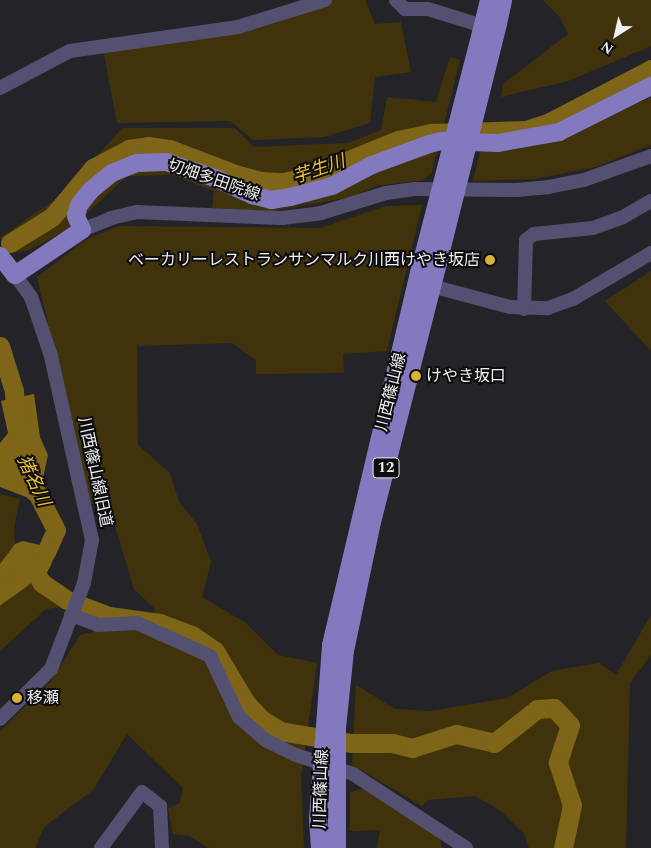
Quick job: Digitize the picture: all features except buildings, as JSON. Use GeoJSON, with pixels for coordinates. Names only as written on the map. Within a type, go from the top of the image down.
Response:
{"type":"FeatureCollection","features":[{"type":"Feature","properties":{"kind":"main road","name":"川西篠山線"},"geometry":{"type":"LineString","coordinates":[[320,848],[318,810],[338,648],[489,17],[503,0]]}},
{"type":"Feature","properties":{"kind":"main road","name":"切畑多田院線"},"geometry":{"type":"LineString","coordinates":[[82,230],[76,216],[79,205],[91,190],[112,173],[137,163],[166,162],[215,178],[252,195],[271,200],[290,198],[332,186],[372,165],[429,144],[442,141],[498,143],[559,132],[651,86]]}},
{"type":"Feature","properties":{"kind":"main road"},"geometry":{"type":"LineString","coordinates":[[0,256],[15,275],[82,230]]}},
{"type":"Feature","properties":{"kind":"main road","name":"川西篠山線"},"geometry":{"type":"LineString","coordinates":[[337,848],[338,648]]}},
{"type":"Feature","properties":{"kind":"street"},"geometry":{"type":"LineString","coordinates":[[0,88],[70,52],[238,27],[325,0]]}},
{"type":"Feature","properties":{"kind":"street"},"geometry":{"type":"LineString","coordinates":[[396,0],[405,9],[428,8],[489,17]]}},
{"type":"Feature","properties":{"kind":"street"},"geometry":{"type":"LineString","coordinates":[[82,230],[111,218],[137,212],[282,218],[321,212],[386,193],[415,189],[516,190],[548,187],[584,180],[651,156]]}},
{"type":"Feature","properties":{"kind":"street"},"geometry":{"type":"LineString","coordinates":[[524,308],[526,240],[534,234],[593,228],[623,217],[651,201]]}},
{"type":"Feature","properties":{"kind":"street"},"geometry":{"type":"LineString","coordinates":[[425,284],[524,308],[548,308],[573,300],[651,253]]}},
{"type":"Feature","properties":{"kind":"street","name":"川西篠山線旧道"},"geometry":{"type":"LineString","coordinates":[[0,719],[50,669],[75,607],[92,540],[51,356],[31,297],[15,275]]}},
{"type":"Feature","properties":{"kind":"street"},"geometry":{"type":"LineString","coordinates":[[75,607],[98,625],[137,623],[210,656],[239,717],[267,741],[296,755],[353,774],[466,848]]}},
{"type":"Feature","properties":{"kind":"street"},"geometry":{"type":"LineString","coordinates":[[101,848],[142,792],[160,806],[162,848]]}},
{"type":"Feature","properties":{"kind":"shaded area"},"geometry":{"type":"Polygon","coordinates":[[[333,0],[365,0],[375,24],[401,22],[411,72],[375,77],[370,123],[324,137],[253,140],[230,121],[117,123],[103,49],[276,23],[333,0]]]}},
{"type":"Feature","properties":{"kind":"shaded area"},"geometry":{"type":"Polygon","coordinates":[[[543,0],[651,0],[651,46],[568,81],[501,97],[503,84],[568,34],[559,16],[543,0]]]}},
{"type":"Feature","properties":{"kind":"shaded area"},"geometry":{"type":"Polygon","coordinates":[[[450,57],[460,60],[432,172],[424,180],[376,186],[352,197],[271,211],[212,208],[214,191],[174,175],[127,176],[71,228],[29,250],[12,253],[0,238],[66,192],[122,128],[235,128],[254,147],[348,143],[381,130],[387,97],[436,102],[450,57]]]}},
{"type":"Feature","properties":{"kind":"shaded area"},"geometry":{"type":"Polygon","coordinates":[[[651,97],[651,145],[596,167],[535,179],[473,181],[481,147],[597,122],[651,97]]]}},
{"type":"Feature","properties":{"kind":"shaded area"},"geometry":{"type":"Polygon","coordinates":[[[422,205],[387,351],[343,354],[344,373],[256,374],[256,360],[232,343],[137,346],[138,445],[170,473],[179,502],[197,524],[211,562],[202,597],[246,623],[278,655],[317,663],[301,776],[304,848],[209,848],[189,836],[173,834],[168,809],[180,803],[183,788],[127,734],[93,790],[45,826],[35,848],[0,848],[0,731],[51,681],[80,635],[153,617],[155,609],[134,589],[115,526],[90,501],[37,277],[87,239],[119,226],[320,228],[386,206],[422,205]]]}},
{"type":"Feature","properties":{"kind":"shaded area"},"geometry":{"type":"Polygon","coordinates":[[[651,271],[651,351],[605,301],[651,271]]]}},
{"type":"Feature","properties":{"kind":"shaded area"},"geometry":{"type":"Polygon","coordinates":[[[0,494],[20,499],[14,528],[15,544],[0,564],[0,494]]]}},
{"type":"Feature","properties":{"kind":"shaded area"},"geometry":{"type":"Polygon","coordinates":[[[45,576],[67,593],[68,606],[46,609],[0,651],[0,606],[20,589],[45,576]]]}},
{"type":"Feature","properties":{"kind":"shaded area"},"geometry":{"type":"Polygon","coordinates":[[[651,615],[651,655],[630,683],[626,848],[529,848],[524,834],[501,811],[475,796],[428,800],[422,806],[352,765],[356,685],[395,709],[431,711],[507,698],[552,671],[599,663],[616,675],[651,615]]]}},
{"type":"Feature","properties":{"kind":"shaded area"},"geometry":{"type":"Polygon","coordinates":[[[364,788],[439,836],[442,848],[377,848],[380,830],[350,831],[350,792],[364,788]]]}},
{"type":"Feature","properties":{"kind":"water"},"geometry":{"type":"Polygon","coordinates":[[[34,394],[40,437],[48,455],[41,487],[52,499],[39,507],[26,497],[0,487],[0,443],[8,433],[1,401],[34,394]]]}},
{"type":"Feature","properties":{"kind":"water"},"geometry":{"type":"Polygon","coordinates":[[[23,541],[40,545],[55,553],[51,565],[45,576],[20,589],[0,606],[0,564],[15,544],[23,541]]]}},
{"type":"Feature","properties":{"kind":"waterway","name":"芋生川"},"geometry":{"type":"LineString","coordinates":[[10,243],[52,217],[93,168],[129,149],[148,146],[170,149],[238,175],[261,181],[283,182],[307,177],[398,140],[432,133],[526,130],[548,123],[651,69]]}},
{"type":"Feature","properties":{"kind":"waterway","name":"猪名川"},"geometry":{"type":"LineString","coordinates":[[0,346],[14,391],[16,424]]}},
{"type":"Feature","properties":{"kind":"waterway","name":"猪名川"},"geometry":{"type":"LineString","coordinates":[[0,593],[20,579],[46,552],[56,530],[32,483]]}},
{"type":"Feature","properties":{"kind":"waterway"},"geometry":{"type":"LineString","coordinates":[[32,567],[42,583],[67,600],[109,616],[160,623],[192,635],[215,651],[246,703],[261,719],[280,731],[352,743],[392,743],[412,748],[456,734],[494,743],[537,709],[554,708],[570,725],[558,763],[572,805],[563,848]]}},
{"type":"Feature","properties":{"kind":"place","name":"ベーカリーレストランサンマルク川西けやき坂店"},"geometry":{"type":"Point","coordinates":[490,260]}},
{"type":"Feature","properties":{"kind":"place","name":"けやき坂口"},"geometry":{"type":"Point","coordinates":[416,376]}},
{"type":"Feature","properties":{"kind":"place","name":"移瀬"},"geometry":{"type":"Point","coordinates":[17,698]}}]}
